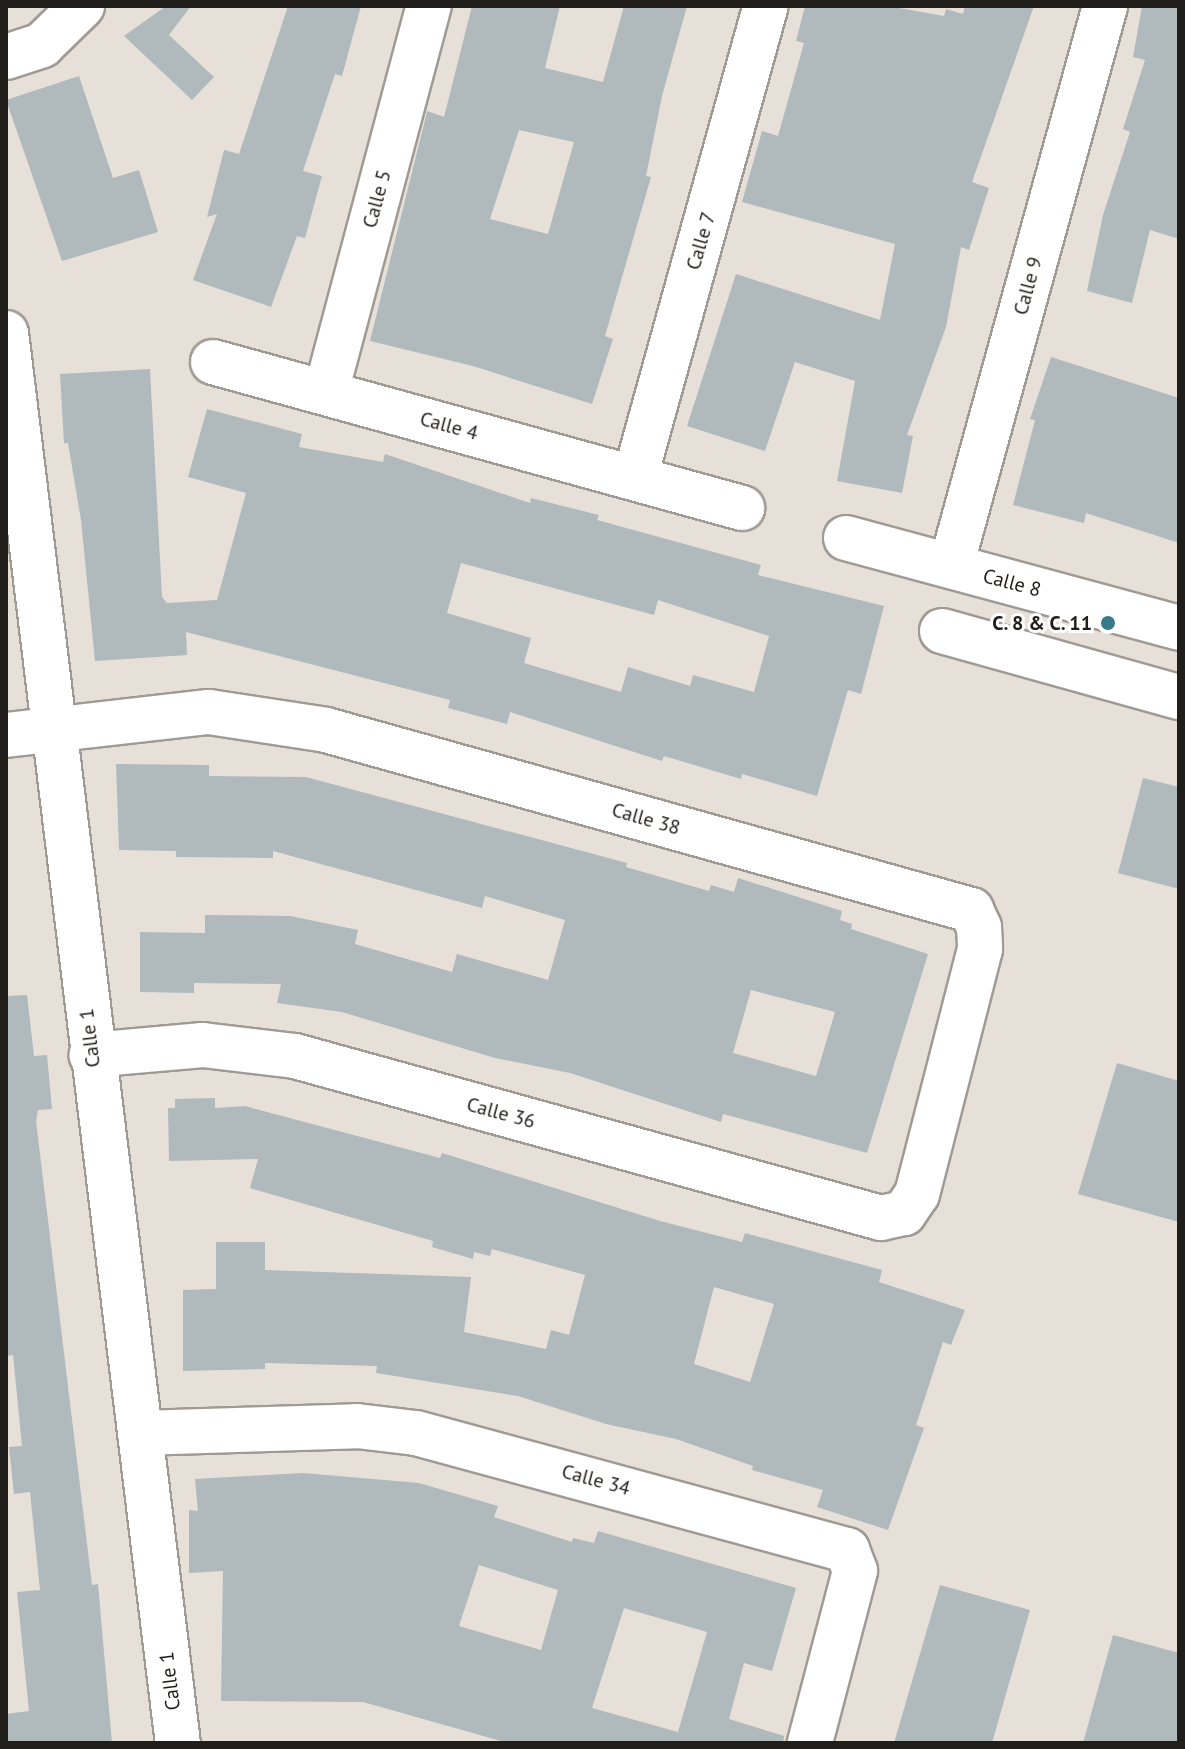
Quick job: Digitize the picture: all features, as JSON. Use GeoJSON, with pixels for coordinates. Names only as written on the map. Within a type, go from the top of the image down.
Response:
{"type":"FeatureCollection","features":[{"type":"Feature","properties":{"kind":"street"},"geometry":{"type":"LineString","coordinates":[[6,57],[42,45],[82,6]]}},
{"type":"Feature","properties":{"kind":"street","name":"Calle 5"},"geometry":{"type":"LineString","coordinates":[[326,392],[429,6]]}},
{"type":"Feature","properties":{"kind":"street","name":"Calle 7"},"geometry":{"type":"LineString","coordinates":[[635,477],[766,6]]}},
{"type":"Feature","properties":{"kind":"street","name":"Calle 9"},"geometry":{"type":"LineString","coordinates":[[951,566],[1105,6]]}},
{"type":"Feature","properties":{"kind":"street","name":"Calle 1"},"geometry":{"type":"LineString","coordinates":[[6,333],[91,1055],[178,1743]]}},
{"type":"Feature","properties":{"kind":"street","name":"Calle 4"},"geometry":{"type":"LineString","coordinates":[[213,362],[742,508]]}},
{"type":"Feature","properties":{"kind":"street","name":"Calle 8"},"geometry":{"type":"LineString","coordinates":[[846,538],[1179,628]]}},
{"type":"Feature","properties":{"kind":"street"},"geometry":{"type":"LineString","coordinates":[[942,631],[1179,697]]}},
{"type":"Feature","properties":{"kind":"street","name":"Calle 38"},"geometry":{"type":"LineString","coordinates":[[6,735],[209,712],[326,730],[971,910],[980,949],[917,1194],[904,1213]]}},
{"type":"Feature","properties":{"kind":"street","name":"Calle 36"},"geometry":{"type":"LineString","coordinates":[[91,1055],[203,1045],[295,1056],[881,1218],[904,1213]]}},
{"type":"Feature","properties":{"kind":"street","name":"Calle 34"},"geometry":{"type":"LineString","coordinates":[[140,1433],[357,1426],[416,1433],[847,1550],[855,1571],[810,1743]]}},
{"type":"Feature","properties":{"kind":"building"},"geometry":{"type":"Polygon","coordinates":[[[166,6],[191,6],[169,35],[214,77],[192,100],[124,36],[166,6]]]}},
{"type":"Feature","properties":{"kind":"building"},"geometry":{"type":"Polygon","coordinates":[[[288,6],[361,6],[342,76],[335,74],[303,171],[322,176],[305,238],[297,236],[271,307],[193,280],[217,214],[207,217],[224,150],[239,154],[288,6]]]}},
{"type":"Feature","properties":{"kind":"building"},"geometry":{"type":"Polygon","coordinates":[[[472,6],[560,6],[545,68],[603,82],[624,6],[687,6],[662,96],[646,176],[651,177],[605,336],[613,339],[592,404],[473,366],[370,341],[427,111],[444,117],[472,6]],[[519,130],[490,219],[548,234],[574,142],[519,130]]]}},
{"type":"Feature","properties":{"kind":"building"},"geometry":{"type":"Polygon","coordinates":[[[805,6],[888,6],[944,16],[946,9],[963,14],[965,6],[1034,6],[972,182],[989,188],[969,250],[961,247],[946,327],[907,435],[913,436],[902,493],[837,481],[855,381],[795,362],[765,451],[687,426],[736,274],[880,320],[895,244],[742,202],[762,131],[778,136],[804,43],[796,41],[805,6]]]}},
{"type":"Feature","properties":{"kind":"building"},"geometry":{"type":"Polygon","coordinates":[[[1142,6],[1179,6],[1179,239],[1150,230],[1132,303],[1087,291],[1103,215],[1130,132],[1123,129],[1145,60],[1133,57],[1142,6]]]}},
{"type":"Feature","properties":{"kind":"building"},"geometry":{"type":"Polygon","coordinates":[[[79,76],[113,178],[139,170],[158,232],[62,261],[6,100],[79,76]]]}},
{"type":"Feature","properties":{"kind":"building"},"geometry":{"type":"Polygon","coordinates":[[[1051,357],[1179,398],[1179,543],[1086,513],[1084,523],[1013,505],[1035,420],[1030,419],[1051,357]]]}},
{"type":"Feature","properties":{"kind":"building"},"geometry":{"type":"Polygon","coordinates":[[[150,369],[162,597],[167,603],[217,600],[246,493],[188,477],[207,409],[302,434],[299,447],[383,462],[385,454],[530,503],[531,498],[599,515],[597,520],[761,565],[758,575],[884,606],[861,694],[848,690],[817,796],[742,774],[741,779],[664,756],[662,761],[510,712],[507,724],[448,708],[450,700],[186,632],[187,655],[95,661],[81,520],[68,443],[64,443],[60,374],[150,369]],[[461,563],[447,613],[531,638],[524,663],[621,692],[628,667],[690,686],[693,675],[754,692],[769,636],[658,600],[654,615],[461,563]]]}},
{"type":"Feature","properties":{"kind":"building"},"geometry":{"type":"Polygon","coordinates":[[[116,764],[209,765],[209,776],[306,777],[627,863],[626,867],[709,891],[711,885],[734,892],[738,878],[842,911],[840,920],[852,924],[851,929],[928,954],[867,1153],[723,1114],[721,1122],[570,1073],[495,1058],[342,1012],[277,1003],[281,984],[194,983],[194,993],[140,992],[140,932],[205,933],[205,915],[290,916],[358,930],[355,944],[452,972],[457,954],[548,980],[565,920],[485,896],[482,908],[273,851],[273,858],[176,857],[176,851],[119,850],[116,764]],[[751,990],[733,1053],[816,1076],[835,1012],[751,990]]]}},
{"type":"Feature","properties":{"kind":"building"},"geometry":{"type":"Polygon","coordinates":[[[1143,778],[1179,787],[1179,889],[1118,873],[1143,778]]]}},
{"type":"Feature","properties":{"kind":"building"},"geometry":{"type":"Polygon","coordinates":[[[27,995],[34,1056],[47,1055],[52,1109],[38,1110],[36,1121],[92,1585],[98,1584],[112,1743],[6,1743],[6,1714],[29,1711],[17,1592],[40,1590],[30,1492],[14,1494],[9,1447],[22,1446],[13,1355],[6,1356],[6,996],[27,995]]]}},
{"type":"Feature","properties":{"kind":"building"},"geometry":{"type":"Polygon","coordinates":[[[1117,1063],[1179,1081],[1179,1222],[1078,1194],[1117,1063]]]}},
{"type":"Feature","properties":{"kind":"building"},"geometry":{"type":"Polygon","coordinates":[[[215,1098],[215,1108],[245,1106],[440,1158],[442,1153],[660,1221],[742,1242],[745,1233],[882,1270],[879,1282],[965,1310],[951,1345],[943,1342],[916,1425],[924,1428],[888,1530],[817,1507],[823,1490],[752,1470],[753,1466],[676,1439],[606,1424],[518,1396],[376,1373],[377,1366],[265,1363],[265,1369],[183,1371],[183,1290],[216,1289],[216,1242],[265,1242],[265,1270],[471,1277],[464,1332],[546,1349],[551,1330],[569,1335],[585,1275],[492,1249],[490,1256],[474,1252],[473,1259],[432,1247],[433,1241],[250,1188],[258,1159],[169,1161],[168,1108],[175,1108],[175,1099],[215,1098]],[[714,1287],[694,1364],[750,1382],[774,1304],[714,1287]]]}},
{"type":"Feature","properties":{"kind":"building"},"geometry":{"type":"Polygon","coordinates":[[[303,1473],[419,1483],[498,1506],[494,1517],[572,1542],[573,1538],[594,1543],[598,1531],[796,1588],[772,1671],[744,1663],[729,1719],[784,1736],[783,1743],[508,1743],[363,1702],[221,1701],[223,1571],[189,1573],[189,1510],[198,1511],[195,1479],[303,1473]],[[479,1565],[459,1626],[541,1650],[558,1590],[479,1565]],[[624,1608],[592,1708],[678,1732],[707,1632],[624,1608]]]}},
{"type":"Feature","properties":{"kind":"building"},"geometry":{"type":"Polygon","coordinates":[[[940,1585],[1030,1610],[992,1743],[894,1743],[940,1585]]]}},
{"type":"Feature","properties":{"kind":"building"},"geometry":{"type":"Polygon","coordinates":[[[1113,1635],[1179,1653],[1179,1743],[1083,1743],[1113,1635]]]}},
{"type":"Feature","properties":{"kind":"place","name":"C. 8 & C. 11"},"geometry":{"type":"Point","coordinates":[1108,623]}}]}
